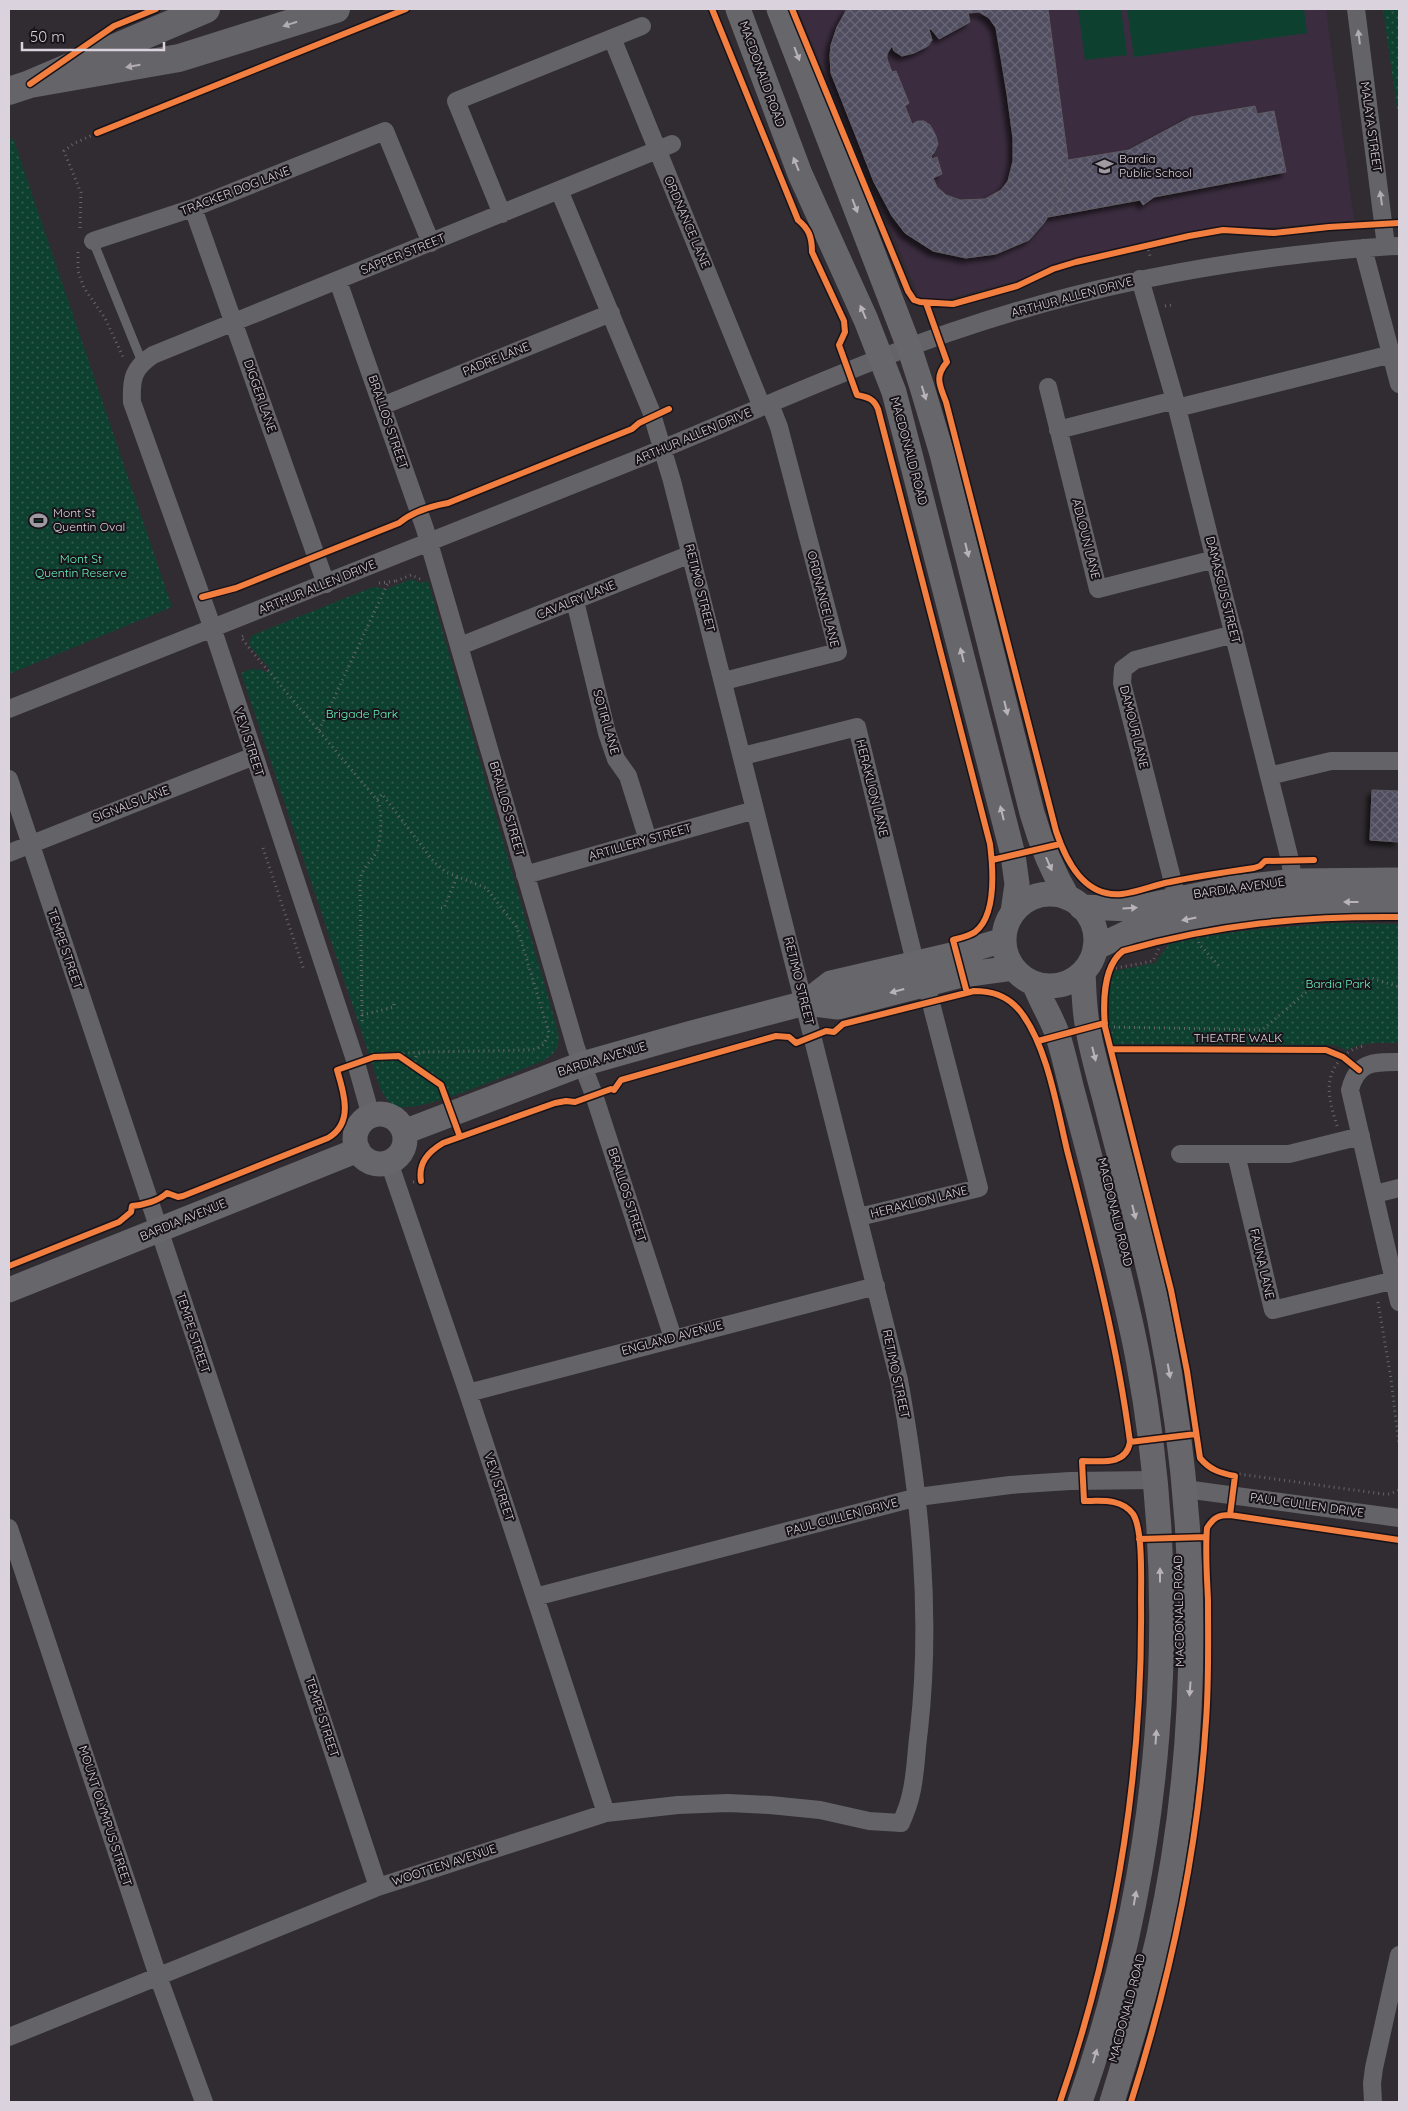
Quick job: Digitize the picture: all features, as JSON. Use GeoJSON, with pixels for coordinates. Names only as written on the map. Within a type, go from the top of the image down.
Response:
{"type":"FeatureCollection","features":[{"type":"Feature","properties":{"kind":"main road"},"geometry":{"type":"LineString","coordinates":[[19,88],[206,9]]}},
{"type":"Feature","properties":{"kind":"main road"},"geometry":{"type":"LineString","coordinates":[[19,88],[178,58],[336,9]]}},
{"type":"Feature","properties":{"kind":"street","name":"MACDONALD ROAD"},"geometry":{"type":"LineString","coordinates":[[738,9],[800,174],[882,357],[897,404],[1013,855],[1017,884],[1014,912]]}},
{"type":"Feature","properties":{"kind":"street"},"geometry":{"type":"LineString","coordinates":[[779,9],[909,347],[944,463],[1042,848],[1053,872],[1090,919],[1105,955],[1091,961],[1083,972],[1073,980],[1060,985],[1047,986],[1034,983],[1022,977],[1013,968],[1006,954],[1004,940],[1006,925],[1014,912],[1025,902],[1039,896],[1054,895],[1075,902]]}},
{"type":"Feature","properties":{"kind":"street","name":"MALAYA STREET"},"geometry":{"type":"LineString","coordinates":[[1356,9],[1393,246]]}},
{"type":"Feature","properties":{"kind":"street"},"geometry":{"type":"LineString","coordinates":[[502,214],[456,101],[642,26]]}},
{"type":"Feature","properties":{"kind":"street","name":"ORDNANCE LANE"},"geometry":{"type":"LineString","coordinates":[[612,38],[665,147],[766,405],[779,427],[838,652],[724,681]]}},
{"type":"Feature","properties":{"kind":"street","name":"TRACKER DOG LANE"},"geometry":{"type":"LineString","coordinates":[[93,241],[192,208],[385,131],[431,243]]}},
{"type":"Feature","properties":{"kind":"street","name":"SAPPER STREET"},"geometry":{"type":"LineString","coordinates":[[139,365],[153,355],[665,147]]}},
{"type":"Feature","properties":{"kind":"street","name":"RETIMO STREET"},"geometry":{"type":"LineString","coordinates":[[559,190],[651,411],[663,449],[724,681],[899,1380],[918,1497],[923,1576],[924,1644],[922,1697],[912,1794],[902,1823]]}},
{"type":"Feature","properties":{"kind":"street","name":"DIGGER LANE"},"geometry":{"type":"LineString","coordinates":[[192,208],[326,584]]}},
{"type":"Feature","properties":{"kind":"street","name":"ARTHUR ALLEN DRIVE"},"geometry":{"type":"LineString","coordinates":[[9,710],[663,449],[882,357],[993,318],[1140,279],[1245,261],[1393,246]]}},
{"type":"Feature","properties":{"kind":"street"},"geometry":{"type":"LineString","coordinates":[[1363,248],[1399,384]]}},
{"type":"Feature","properties":{"kind":"street","name":"DAMASCUS STREET"},"geometry":{"type":"LineString","coordinates":[[1140,279],[1176,404],[1269,776],[1295,892]]}},
{"type":"Feature","properties":{"kind":"street","name":"BRALLOS STREET"},"geometry":{"type":"LineString","coordinates":[[338,280],[429,543],[582,1064],[673,1338]]}},
{"type":"Feature","properties":{"kind":"street","name":"PADRE LANE"},"geometry":{"type":"LineString","coordinates":[[382,406],[611,313]]}},
{"type":"Feature","properties":{"kind":"street"},"geometry":{"type":"LineString","coordinates":[[1058,430],[1392,354]]}},
{"type":"Feature","properties":{"kind":"street","name":"VEVI STREET"},"geometry":{"type":"LineString","coordinates":[[139,365],[131,386],[132,402],[208,616],[356,1063],[371,1116]]}},
{"type":"Feature","properties":{"kind":"street","name":"ADLOUN LANE"},"geometry":{"type":"LineString","coordinates":[[1048,387],[1098,589],[1215,559]]}},
{"type":"Feature","properties":{"kind":"street","name":"CAVALRY LANE"},"geometry":{"type":"LineString","coordinates":[[460,646],[691,554]]}},
{"type":"Feature","properties":{"kind":"street","name":"SOTIR LANE"},"geometry":{"type":"LineString","coordinates":[[575,601],[607,733],[616,758],[628,776],[648,840]]}},
{"type":"Feature","properties":{"kind":"street","name":"DAMOUR LANE"},"geometry":{"type":"LineString","coordinates":[[1177,898],[1122,683],[1123,669],[1135,660],[1234,634]]}},
{"type":"Feature","properties":{"kind":"street","name":"HERAKLION LANE"},"geometry":{"type":"LineString","coordinates":[[743,756],[856,728],[979,1188],[859,1217]]}},
{"type":"Feature","properties":{"kind":"street","name":"SIGNALS LANE"},"geometry":{"type":"LineString","coordinates":[[9,853],[254,756]]}},
{"type":"Feature","properties":{"kind":"street"},"geometry":{"type":"LineString","coordinates":[[1269,776],[1331,761],[1399,761]]}},
{"type":"Feature","properties":{"kind":"street","name":"TEMPE STREET"},"geometry":{"type":"LineString","coordinates":[[9,779],[378,1887]]}},
{"type":"Feature","properties":{"kind":"street","name":"ARTILLERY STREET"},"geometry":{"type":"LineString","coordinates":[[526,875],[755,810]]}},
{"type":"Feature","properties":{"kind":"street","name":"BARDIA AVENUE"},"geometry":{"type":"LineString","coordinates":[[1105,955],[1131,931],[1225,912],[1295,892],[1399,880]]}},
{"type":"Feature","properties":{"kind":"street","name":"BARDIA AVENUE"},"geometry":{"type":"LineString","coordinates":[[1075,902],[1131,908],[1232,888],[1399,902]]}},
{"type":"Feature","properties":{"kind":"street","name":"BARDIA AVENUE"},"geometry":{"type":"LineString","coordinates":[[404,1132],[582,1064],[805,1003],[838,1007],[921,973],[956,954],[1004,940]]}},
{"type":"Feature","properties":{"kind":"street","name":"BARDIA AVENUE"},"geometry":{"type":"LineString","coordinates":[[921,973],[962,975],[1013,968]]}},
{"type":"Feature","properties":{"kind":"street","name":"MACDONALD ROAD"},"geometry":{"type":"LineString","coordinates":[[1083,972],[1100,1030],[1160,1320],[1179,1436],[1185,1489],[1190,1567],[1191,1665],[1185,1766],[1172,1865],[1158,1936],[1134,2034],[1112,2102]]}},
{"type":"Feature","properties":{"kind":"street","name":"MACDONALD ROAD"},"geometry":{"type":"LineString","coordinates":[[1034,983],[1058,1036],[1112,1244],[1138,1360],[1154,1480],[1160,1568],[1161,1670],[1144,1850],[1130,1927],[1112,2001],[1080,2102]]}},
{"type":"Feature","properties":{"kind":"street"},"geometry":{"type":"LineString","coordinates":[[1399,1062],[1378,1062],[1367,1065],[1359,1070],[1353,1078],[1350,1090],[1376,1194],[1399,1302]]}},
{"type":"Feature","properties":{"kind":"street"},"geometry":{"type":"LineString","coordinates":[[379,1114],[395,1119],[404,1132],[405,1139],[401,1153],[389,1162],[382,1164],[368,1160],[358,1150],[356,1134],[359,1126],[371,1116],[379,1114]]}},
{"type":"Feature","properties":{"kind":"street"},"geometry":{"type":"LineString","coordinates":[[1180,1154],[1289,1154],[1361,1136]]}},
{"type":"Feature","properties":{"kind":"street","name":"BARDIA AVENUE"},"geometry":{"type":"LineString","coordinates":[[9,1290],[358,1150]]}},
{"type":"Feature","properties":{"kind":"street","name":"FAUNA LANE"},"geometry":{"type":"LineString","coordinates":[[1236,1154],[1273,1310],[1395,1280]]}},
{"type":"Feature","properties":{"kind":"street","name":"VEVI STREET"},"geometry":{"type":"LineString","coordinates":[[389,1162],[468,1393],[606,1813]]}},
{"type":"Feature","properties":{"kind":"street"},"geometry":{"type":"LineString","coordinates":[[1376,1194],[1399,1188]]}},
{"type":"Feature","properties":{"kind":"street","name":"ENGLAND AVENUE"},"geometry":{"type":"LineString","coordinates":[[468,1393],[876,1286]]}},
{"type":"Feature","properties":{"kind":"street","name":"PAUL CULLEN DRIVE"},"geometry":{"type":"LineString","coordinates":[[536,1597],[918,1497],[1010,1485],[1070,1481],[1154,1480]]}},
{"type":"Feature","properties":{"kind":"street","name":"PAUL CULLEN DRIVE"},"geometry":{"type":"LineString","coordinates":[[1185,1489],[1399,1518]]}},
{"type":"Feature","properties":{"kind":"street","name":"MOUNT OLYMPUS STREET"},"geometry":{"type":"LineString","coordinates":[[9,1528],[158,1976],[204,2102]]}},
{"type":"Feature","properties":{"kind":"street","name":"WOOTTEN AVENUE"},"geometry":{"type":"LineString","coordinates":[[9,2037],[378,1887],[606,1813],[678,1805],[728,1803],[820,1810],[870,1821],[902,1823]]}},
{"type":"Feature","properties":{"kind":"street"},"geometry":{"type":"LineString","coordinates":[[1373,2102],[1372,2083],[1374,2068],[1399,1955]]}},
{"type":"Feature","properties":{"kind":"lane","name":"TRACKER DOG LANE"},"geometry":{"type":"LineString","coordinates":[[93,241],[139,365]]}},
{"type":"Feature","properties":{"kind":"path"},"geometry":{"type":"LineString","coordinates":[[97,133],[106,129]]}},
{"type":"Feature","properties":{"kind":"path"},"geometry":{"type":"LineString","coordinates":[[1139,246],[1150,244],[1150,256]]}},
{"type":"Feature","properties":{"kind":"path"},"geometry":{"type":"LineString","coordinates":[[318,730],[387,585],[411,575],[420,579]]}},
{"type":"Feature","properties":{"kind":"path"},"geometry":{"type":"LineString","coordinates":[[374,584],[396,581]]}},
{"type":"Feature","properties":{"kind":"path"},"geometry":{"type":"LineString","coordinates":[[250,634],[241,637],[377,800],[380,807],[377,850],[363,869],[360,879],[362,1022]]}},
{"type":"Feature","properties":{"kind":"path"},"geometry":{"type":"LineString","coordinates":[[377,800],[382,794],[434,862],[446,872],[486,888],[516,926],[549,1033],[545,1043],[538,1049],[408,1052],[396,1056]]}},
{"type":"Feature","properties":{"kind":"path"},"geometry":{"type":"LineString","coordinates":[[263,848],[306,976]]}},
{"type":"Feature","properties":{"kind":"path"},"geometry":{"type":"LineString","coordinates":[[441,908],[444,908],[457,876]]}},
{"type":"Feature","properties":{"kind":"path"},"geometry":{"type":"LineString","coordinates":[[1188,934],[1205,931]]}},
{"type":"Feature","properties":{"kind":"path"},"geometry":{"type":"LineString","coordinates":[[1196,932],[1199,944],[1219,966]]}},
{"type":"Feature","properties":{"kind":"path"},"geometry":{"type":"LineString","coordinates":[[1111,969],[1153,961],[1164,940]]}},
{"type":"Feature","properties":{"kind":"path"},"geometry":{"type":"LineString","coordinates":[[1156,942],[1164,940]]}},
{"type":"Feature","properties":{"kind":"path"},"geometry":{"type":"LineString","coordinates":[[1105,955],[1111,969],[1109,978]]}},
{"type":"Feature","properties":{"kind":"path"},"geometry":{"type":"LineString","coordinates":[[1100,1030],[1262,1030],[1310,989],[1320,985],[1371,978],[1399,987]]}},
{"type":"Feature","properties":{"kind":"path"},"geometry":{"type":"LineString","coordinates":[[362,1015],[388,1010],[394,1007],[394,1000]]}},
{"type":"Feature","properties":{"kind":"path"},"geometry":{"type":"LineString","coordinates":[[414,1068],[416,1055],[422,1052]]}},
{"type":"Feature","properties":{"kind":"path"},"geometry":{"type":"LineString","coordinates":[[1335,1053],[1359,1070]]}},
{"type":"Feature","properties":{"kind":"path"},"geometry":{"type":"LineString","coordinates":[[396,1056],[421,1072]]}},
{"type":"Feature","properties":{"kind":"path"},"geometry":{"type":"LineString","coordinates":[[1341,1141],[1329,1090],[1333,1070],[1343,1057]]}},
{"type":"Feature","properties":{"kind":"path"},"geometry":{"type":"LineString","coordinates":[[420,1173],[421,1181]]}},
{"type":"Feature","properties":{"kind":"path"},"geometry":{"type":"LineString","coordinates":[[1375,1285],[1391,1379],[1399,1445]]}},
{"type":"Feature","properties":{"kind":"path"},"geometry":{"type":"LineString","coordinates":[[1233,1494],[1231,1475],[1239,1474],[1383,1494],[1390,1494],[1399,1490]]}},
{"type":"Feature","properties":{"kind":"shaded area","name":"Bardia Public School"},"geometry":{"type":"Polygon","coordinates":[[[798,9],[1326,9],[1354,221],[1260,228],[1132,249],[948,299],[927,300],[919,297],[798,9]]]}},
{"type":"Feature","properties":{"kind":"green space"},"geometry":{"type":"Polygon","coordinates":[[[1078,9],[1121,9],[1127,55],[1085,60],[1078,9]]]}},
{"type":"Feature","properties":{"kind":"green space"},"geometry":{"type":"Polygon","coordinates":[[[1127,9],[1304,9],[1307,33],[1134,57],[1127,9]]]}},
{"type":"Feature","properties":{"kind":"green space"},"geometry":{"type":"Polygon","coordinates":[[[1383,9],[1399,9],[1399,124],[1383,9]]]}},
{"type":"Feature","properties":{"kind":"green space","name":"Mont St Quentin Reserve"},"geometry":{"type":"Polygon","coordinates":[[[13,138],[172,607],[9,674],[9,140],[13,138]]]}},
{"type":"Feature","properties":{"kind":"green space","name":"Brigade Park"},"geometry":{"type":"Polygon","coordinates":[[[411,579],[421,583],[428,581],[558,1031],[558,1046],[552,1055],[543,1061],[492,1081],[429,1103],[412,1107],[400,1107],[391,1103],[381,1090],[241,673],[254,669],[267,672],[270,669],[249,645],[249,640],[253,635],[373,587],[387,589],[411,579]]]}},
{"type":"Feature","properties":{"kind":"green space","name":"Bardia Park"},"geometry":{"type":"Polygon","coordinates":[[[1334,923],[1399,924],[1399,1043],[1366,1044],[1347,1050],[1334,1045],[1113,1044],[1109,1007],[1111,980],[1114,971],[1155,963],[1169,944],[1251,930],[1334,923]]]}},
{"type":"Feature","properties":{"kind":"building"},"geometry":{"type":"Polygon","coordinates":[[[847,9],[1048,9],[1068,160],[1067,174],[1060,197],[1044,223],[1029,240],[996,254],[966,258],[933,251],[905,233],[892,216],[874,182],[831,73],[831,45],[837,27],[847,9]],[[979,12],[968,13],[970,22],[939,39],[931,29],[929,30],[932,40],[928,46],[914,53],[902,56],[894,51],[892,46],[887,54],[892,72],[896,71],[909,103],[905,106],[912,124],[924,121],[930,125],[936,136],[938,144],[931,156],[932,159],[937,157],[942,174],[933,178],[937,187],[946,195],[960,200],[985,199],[1001,190],[1008,181],[1013,161],[1013,138],[996,28],[989,18],[979,12]]]}},
{"type":"Feature","properties":{"kind":"building"},"geometry":{"type":"Polygon","coordinates":[[[1255,106],[1257,114],[1274,111],[1286,172],[1154,197],[1143,205],[1140,200],[1048,217],[1060,197],[1067,174],[1068,160],[1129,150],[1191,117],[1255,106]]]}},
{"type":"Feature","properties":{"kind":"building"},"geometry":{"type":"Polygon","coordinates":[[[1372,790],[1399,791],[1399,842],[1370,840],[1372,790]]]}},
{"type":"Feature","properties":{"kind":"cycle path"},"geometry":{"type":"LineString","coordinates":[[30,84],[114,26],[156,9]]}},
{"type":"Feature","properties":{"kind":"cycle path"},"geometry":{"type":"LineString","coordinates":[[97,133],[406,9]]}},
{"type":"Feature","properties":{"kind":"cycle path"},"geometry":{"type":"LineString","coordinates":[[712,9],[798,220],[809,234],[812,252],[844,321],[845,332],[839,345],[857,395],[870,399],[878,409],[990,844],[992,891],[987,914],[975,932],[953,940],[967,993]]}},
{"type":"Feature","properties":{"kind":"cycle path"},"geometry":{"type":"LineString","coordinates":[[792,9],[908,291],[914,300],[953,304],[1017,286],[1053,269],[1076,262],[1223,230],[1274,233],[1329,227],[1399,223]]}},
{"type":"Feature","properties":{"kind":"cycle path"},"geometry":{"type":"LineString","coordinates":[[926,303],[947,362],[939,377],[940,386],[946,402],[1056,831],[1071,865],[1087,884],[1097,890],[1109,894],[1122,894],[1164,883],[1254,868],[1260,866],[1265,861],[1314,860]]}},
{"type":"Feature","properties":{"kind":"cycle path"},"geometry":{"type":"LineString","coordinates":[[202,597],[236,588],[399,523],[422,510],[448,503],[632,429],[639,423],[669,409]]}},
{"type":"Feature","properties":{"kind":"cycle path"},"geometry":{"type":"LineString","coordinates":[[992,860],[1060,844]]}},
{"type":"Feature","properties":{"kind":"cycle path"},"geometry":{"type":"LineString","coordinates":[[1230,1515],[1235,1476],[1216,1470],[1200,1458],[1187,1371],[1171,1290],[1105,1027],[1104,1008],[1108,976],[1111,966],[1123,951],[1192,934],[1294,920],[1399,917]]}},
{"type":"Feature","properties":{"kind":"cycle path"},"geometry":{"type":"LineString","coordinates":[[421,1181],[421,1169],[425,1159],[443,1143],[555,1103],[575,1102],[611,1089],[614,1090],[621,1080],[776,1036],[789,1037],[796,1043],[826,1031],[834,1032],[843,1024],[974,991],[1000,995],[1020,1011],[1037,1041],[1055,1097],[1111,1332],[1130,1442],[1128,1450],[1118,1459],[1082,1461],[1084,1501],[1117,1503],[1128,1509],[1136,1521],[1141,1556],[1140,1664],[1137,1728],[1131,1792],[1122,1855],[1097,1979],[1080,2041],[1060,2102]]}},
{"type":"Feature","properties":{"kind":"cycle path"},"geometry":{"type":"LineString","coordinates":[[1038,1041],[1105,1023]]}},
{"type":"Feature","properties":{"kind":"cycle path","name":"THEATRE WALK"},"geometry":{"type":"LineString","coordinates":[[1111,1049],[1326,1050],[1343,1057],[1359,1070]]}},
{"type":"Feature","properties":{"kind":"cycle path"},"geometry":{"type":"LineString","coordinates":[[9,1266],[119,1222],[131,1212],[132,1206],[151,1202],[167,1193],[178,1197],[183,1196],[328,1138],[336,1132],[344,1116],[344,1098],[337,1070],[374,1057],[399,1056],[441,1085],[460,1137]]}},
{"type":"Feature","properties":{"kind":"cycle path"},"geometry":{"type":"LineString","coordinates":[[1130,1442],[1196,1434]]}},
{"type":"Feature","properties":{"kind":"cycle path"},"geometry":{"type":"LineString","coordinates":[[1131,2102],[1170,1962],[1189,1866],[1196,1818],[1208,1691],[1207,1528],[1216,1518],[1230,1515],[1399,1540]]}},
{"type":"Feature","properties":{"kind":"cycle path"},"geometry":{"type":"LineString","coordinates":[[1139,1539],[1206,1537]]}},
{"type":"Feature","properties":{"kind":"place","name":"Bardia Public School"},"geometry":{"type":"Point","coordinates":[1105,166]}},
{"type":"Feature","properties":{"kind":"place","name":"Mont St Quentin Oval"},"geometry":{"type":"Point","coordinates":[39,520]}}]}
